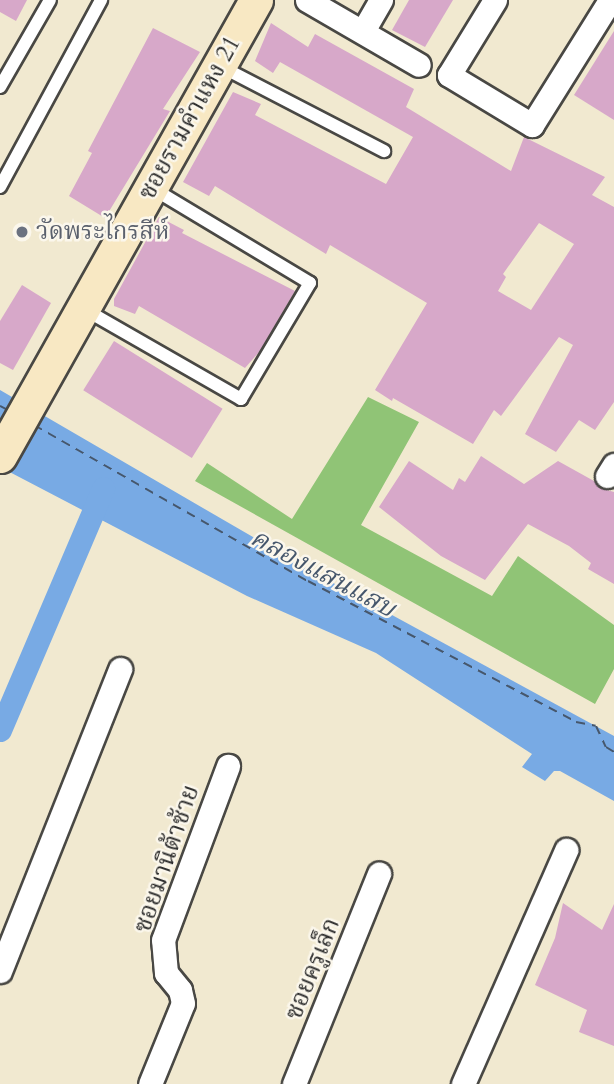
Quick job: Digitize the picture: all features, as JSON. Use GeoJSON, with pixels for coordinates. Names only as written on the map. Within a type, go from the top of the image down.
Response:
{"type":"FeatureCollection","features":[{"type":"Feature","properties":{"kind":"street","name":"ซอยรามคำแหง 21"},"geometry":{"type":"LineString","coordinates":[[0,456],[256,0]]}},
{"type":"Feature","properties":{"kind":"street"},"geometry":{"type":"LineString","coordinates":[[307,0],[419,65]]}},
{"type":"Feature","properties":{"kind":"street"},"geometry":{"type":"LineString","coordinates":[[363,31],[382,0]]}},
{"type":"Feature","properties":{"kind":"street"},"geometry":{"type":"LineString","coordinates":[[495,0],[449,75],[532,125],[610,0]]}},
{"type":"Feature","properties":{"kind":"street"},"geometry":{"type":"LineString","coordinates":[[0,971],[120,669]]}},
{"type":"Feature","properties":{"kind":"street","name":"ซอยมานิต้าซ้าย"},"geometry":{"type":"LineString","coordinates":[[150,1084],[183,1003],[183,995],[166,973],[163,940],[228,766]]}},
{"type":"Feature","properties":{"kind":"street"},"geometry":{"type":"LineString","coordinates":[[463,1084],[566,850]]}},
{"type":"Feature","properties":{"kind":"street","name":"ซอยครูเล็ก"},"geometry":{"type":"LineString","coordinates":[[294,1084],[379,874]]}},
{"type":"Feature","properties":{"kind":"lane"},"geometry":{"type":"LineString","coordinates":[[0,87],[50,0]]}},
{"type":"Feature","properties":{"kind":"lane"},"geometry":{"type":"LineString","coordinates":[[0,187],[101,0]]}},
{"type":"Feature","properties":{"kind":"lane"},"geometry":{"type":"LineString","coordinates":[[219,66],[384,151]]}},
{"type":"Feature","properties":{"kind":"lane"},"geometry":{"type":"LineString","coordinates":[[83,309],[241,399],[310,283],[151,188]]}},
{"type":"Feature","properties":{"kind":"green space"},"geometry":{"type":"Polygon","coordinates":[[[368,397],[419,422],[361,525],[492,596],[518,556],[614,625],[614,669],[595,704],[195,481],[207,463],[292,519],[368,397]]]}},
{"type":"Feature","properties":{"kind":"water"},"geometry":{"type":"Polygon","coordinates":[[[0,390],[313,572],[614,736],[614,801],[560,771],[554,771],[545,781],[522,767],[532,754],[376,653],[247,596],[0,467],[0,390]]]}},
{"type":"Feature","properties":{"kind":"building"},"geometry":{"type":"Polygon","coordinates":[[[0,0],[27,0],[16,21],[0,12],[0,0]]]}},
{"type":"Feature","properties":{"kind":"building"},"geometry":{"type":"Polygon","coordinates":[[[409,0],[453,0],[425,47],[392,30],[409,0]]]}},
{"type":"Feature","properties":{"kind":"building"},"geometry":{"type":"Polygon","coordinates":[[[271,23],[308,47],[315,34],[414,89],[406,107],[511,171],[524,137],[605,177],[592,195],[614,207],[614,402],[595,430],[579,420],[556,452],[525,434],[573,345],[559,337],[501,416],[494,410],[473,444],[393,398],[392,401],[375,390],[427,303],[330,245],[326,254],[215,186],[209,196],[183,182],[233,92],[261,104],[255,115],[386,184],[413,137],[280,62],[273,73],[255,61],[271,23]],[[539,223],[503,274],[506,277],[498,291],[531,310],[574,244],[539,223]]]}},
{"type":"Feature","properties":{"kind":"building"},"geometry":{"type":"Polygon","coordinates":[[[153,28],[200,52],[163,109],[170,111],[105,218],[69,196],[92,153],[88,151],[153,28]]]}},
{"type":"Feature","properties":{"kind":"building"},"geometry":{"type":"Polygon","coordinates":[[[614,31],[614,120],[574,95],[614,31]]]}},
{"type":"Feature","properties":{"kind":"building"},"geometry":{"type":"Polygon","coordinates":[[[159,217],[184,230],[182,233],[295,291],[260,351],[245,368],[139,306],[135,314],[114,306],[114,299],[159,217]]]}},
{"type":"Feature","properties":{"kind":"building"},"geometry":{"type":"Polygon","coordinates":[[[22,285],[51,303],[13,370],[0,363],[0,321],[22,285]]]}},
{"type":"Feature","properties":{"kind":"building"},"geometry":{"type":"Polygon","coordinates":[[[114,341],[223,409],[192,458],[83,390],[114,341]]]}},
{"type":"Feature","properties":{"kind":"building"},"geometry":{"type":"Polygon","coordinates":[[[481,456],[524,484],[558,461],[594,481],[600,488],[614,492],[614,584],[588,569],[591,563],[569,546],[528,524],[485,580],[441,556],[379,507],[409,461],[453,490],[459,478],[465,482],[481,456]]]}},
{"type":"Feature","properties":{"kind":"building"},"geometry":{"type":"Polygon","coordinates":[[[563,903],[602,930],[614,904],[614,1046],[579,1032],[587,1010],[535,985],[555,938],[563,903]]]}},
{"type":"Feature","properties":{"kind":"waterway"},"geometry":{"type":"LineString","coordinates":[[0,730],[103,488]]}},
{"type":"Feature","properties":{"kind":"ferry route"},"geometry":{"type":"LineString","coordinates":[[0,406],[8,410]]}},
{"type":"Feature","properties":{"kind":"ferry route"},"geometry":{"type":"LineString","coordinates":[[34,425],[308,581],[576,722],[596,726],[606,747],[614,752]]}},
{"type":"Feature","properties":{"kind":"place","name":"วัดพระไกรสีห์"},"geometry":{"type":"Point","coordinates":[22,232]}},
{"type":"Feature","properties":{"kind":"water label","name":"คลองแสนแสบ"},"geometry":{"type":"Point","coordinates":[323,573]}}]}
